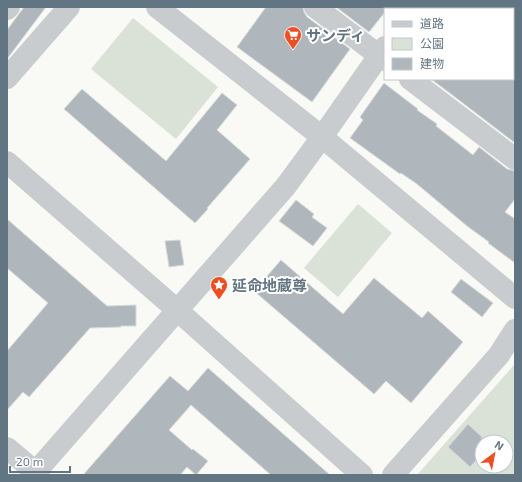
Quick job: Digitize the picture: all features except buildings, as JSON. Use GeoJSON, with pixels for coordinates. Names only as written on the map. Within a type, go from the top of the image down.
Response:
{"type":"FeatureCollection","features":[{"type":"Feature","properties":{"kind":"street"},"geometry":{"type":"LineString","coordinates":[[7,78],[69,7]]}},
{"type":"Feature","properties":{"kind":"street"},"geometry":{"type":"LineString","coordinates":[[157,7],[322,137],[515,298]]}},
{"type":"Feature","properties":{"kind":"street"},"geometry":{"type":"LineString","coordinates":[[7,448],[36,474],[286,186],[383,54],[314,7]]}},
{"type":"Feature","properties":{"kind":"street"},"geometry":{"type":"LineString","coordinates":[[411,80],[515,159]]}},
{"type":"Feature","properties":{"kind":"street"},"geometry":{"type":"LineString","coordinates":[[7,162],[177,310],[362,475]]}},
{"type":"Feature","properties":{"kind":"street"},"geometry":{"type":"LineString","coordinates":[[393,475],[499,355],[515,330]]}},
{"type":"Feature","properties":{"kind":"green space"},"geometry":{"type":"Polygon","coordinates":[[[133,18],[218,87],[176,139],[91,69],[133,18]]]}},
{"type":"Feature","properties":{"kind":"green space"},"geometry":{"type":"Polygon","coordinates":[[[358,204],[392,233],[338,297],[304,268],[358,204]]]}},
{"type":"Feature","properties":{"kind":"green space"},"geometry":{"type":"Polygon","coordinates":[[[515,363],[515,475],[417,475],[513,366],[515,363]]]}},
{"type":"Feature","properties":{"kind":"place","name":"サンディ"},"geometry":{"type":"Point","coordinates":[293,50]}},
{"type":"Feature","properties":{"kind":"place","name":"延命地蔵尊"},"geometry":{"type":"Point","coordinates":[219,300]}}]}
